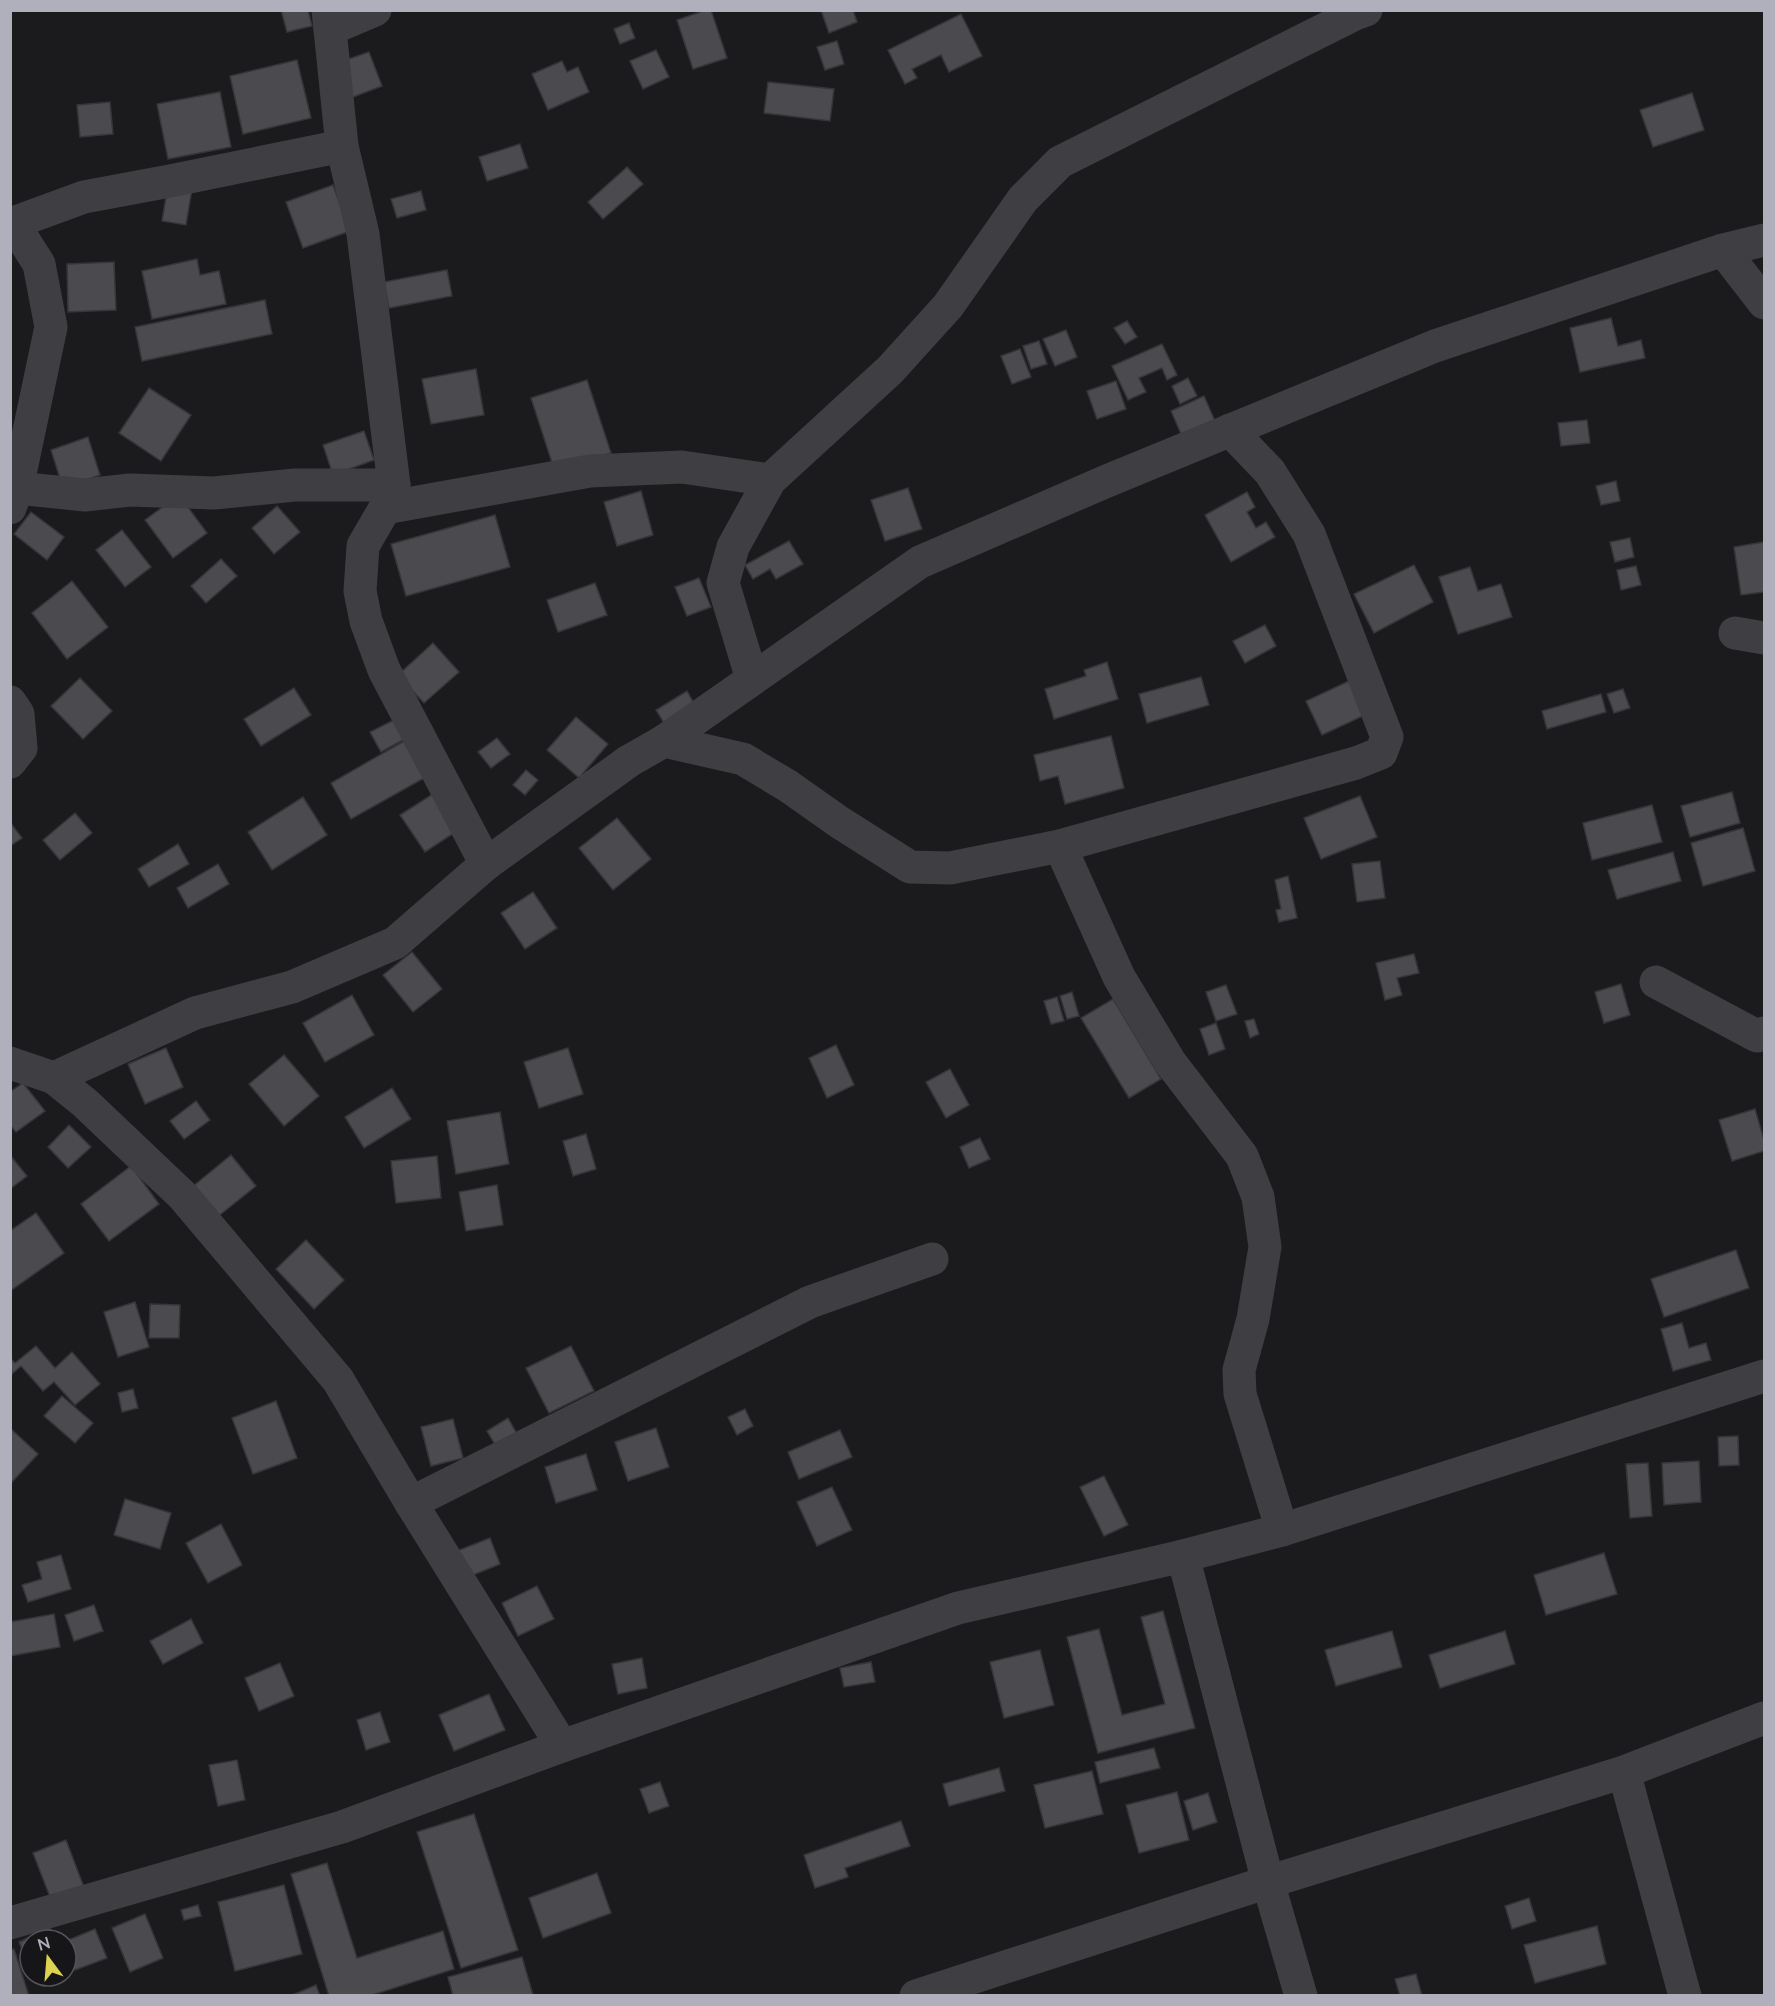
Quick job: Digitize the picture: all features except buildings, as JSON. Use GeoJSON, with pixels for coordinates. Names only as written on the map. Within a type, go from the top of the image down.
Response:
{"type":"FeatureCollection","features":[{"type":"Feature","properties":{"kind":"street"},"geometry":{"type":"LineString","coordinates":[[375,10],[329,20],[342,146],[363,234],[390,497],[363,546],[360,591],[366,621],[384,670],[486,864]]}},
{"type":"Feature","properties":{"kind":"street"},"geometry":{"type":"LineString","coordinates":[[752,679],[723,583],[733,547],[770,480],[890,370],[948,306],[1023,199],[1060,162],[1366,10]]}},
{"type":"Feature","properties":{"kind":"street"},"geometry":{"type":"LineString","coordinates":[[342,146],[84,197],[12,223],[39,264],[51,327],[14,498],[85,495],[130,490],[214,493],[295,485],[390,497],[590,471],[682,467],[770,480]]}},
{"type":"Feature","properties":{"kind":"street"},"geometry":{"type":"LineString","coordinates":[[54,1078],[195,1013],[292,987],[395,943],[486,864],[629,761],[664,741],[920,562],[1230,430],[1435,346],[1723,250],[1764,240]]}},
{"type":"Feature","properties":{"kind":"street"},"geometry":{"type":"LineString","coordinates":[[1723,250],[1764,303]]}},
{"type":"Feature","properties":{"kind":"street"},"geometry":{"type":"LineString","coordinates":[[664,741],[743,759],[910,867],[950,868],[1059,846],[1356,763],[1381,753],[1387,737],[1309,534],[1270,472],[1230,430]]}},
{"type":"Feature","properties":{"kind":"street"},"geometry":{"type":"LineString","coordinates":[[10,702],[18,714],[21,748],[10,762]]}},
{"type":"Feature","properties":{"kind":"street"},"geometry":{"type":"LineString","coordinates":[[1059,846],[1119,977],[1170,1062],[1242,1156],[1258,1197],[1265,1247],[1253,1319],[1239,1370],[1240,1394],[1282,1530]]}},
{"type":"Feature","properties":{"kind":"street"},"geometry":{"type":"LineString","coordinates":[[1656,982],[1757,1036],[1764,1033]]}},
{"type":"Feature","properties":{"kind":"street"},"geometry":{"type":"LineString","coordinates":[[10,1063],[54,1078],[85,1103],[183,1196],[338,1380],[411,1503],[562,1746]]}},
{"type":"Feature","properties":{"kind":"street"},"geometry":{"type":"LineString","coordinates":[[411,1503],[810,1302],[932,1259]]}},
{"type":"Feature","properties":{"kind":"street"},"geometry":{"type":"LineString","coordinates":[[10,1923],[342,1827],[562,1746],[958,1608],[1184,1556],[1282,1530],[1764,1376]]}},
{"type":"Feature","properties":{"kind":"street"},"geometry":{"type":"LineString","coordinates":[[1184,1556],[1268,1882],[1300,1995]]}},
{"type":"Feature","properties":{"kind":"street"},"geometry":{"type":"LineString","coordinates":[[916,1995],[1268,1882],[1624,1772],[1764,1718]]}},
{"type":"Feature","properties":{"kind":"street"},"geometry":{"type":"LineString","coordinates":[[1624,1772],[1685,1995]]}}]}
